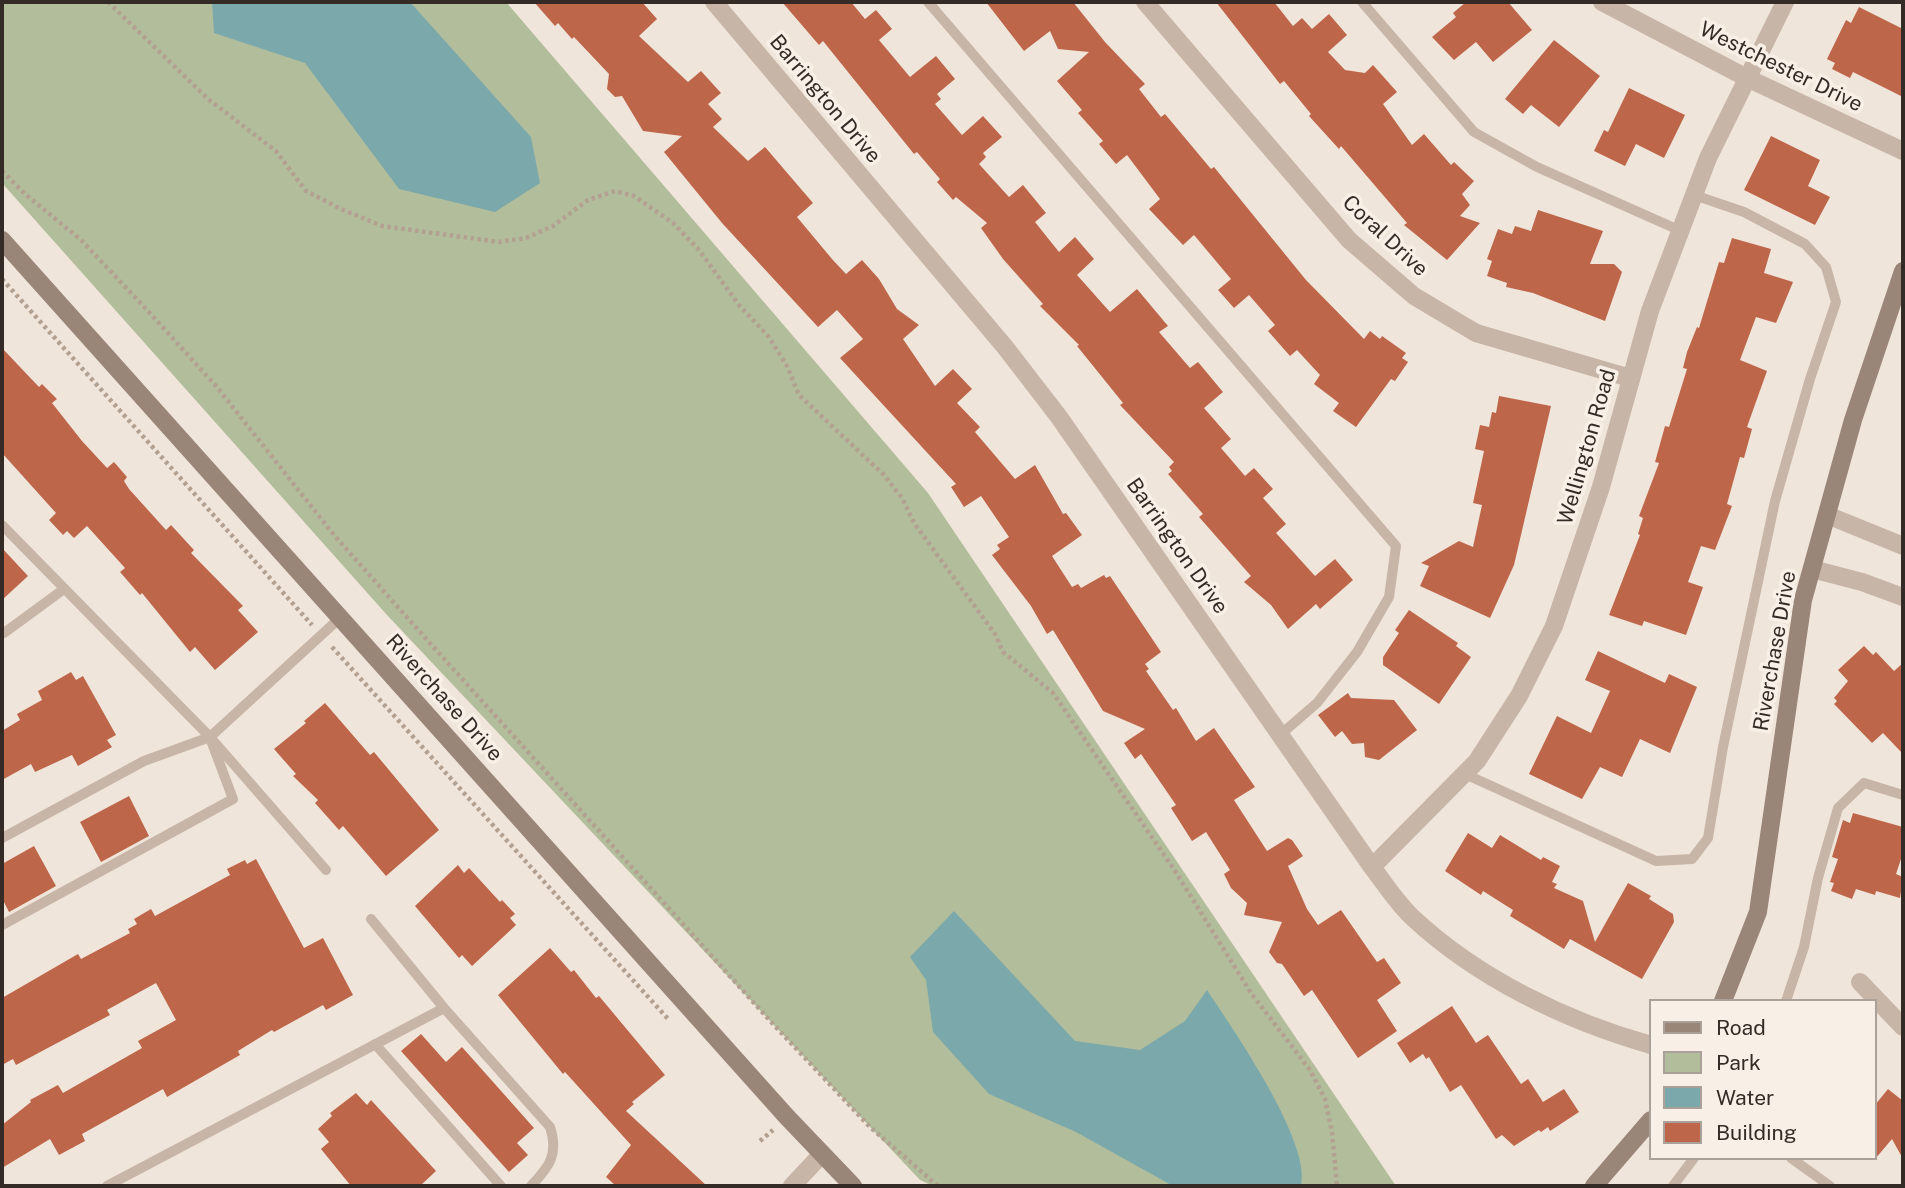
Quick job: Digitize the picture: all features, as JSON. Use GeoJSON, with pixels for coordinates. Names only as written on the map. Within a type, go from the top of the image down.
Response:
{"type":"FeatureCollection","features":[{"type":"Feature","properties":{"kind":"street","name":"Barrington Drive"},"geometry":{"type":"LineString","coordinates":[[714,2],[1004,347],[1059,417],[1372,867],[1410,915],[1464,961],[1520,994],[1650,1045]]}},
{"type":"Feature","properties":{"kind":"street","name":"Coral Drive"},"geometry":{"type":"LineString","coordinates":[[1145,2],[1349,240],[1414,296],[1476,333],[1630,378]]}},
{"type":"Feature","properties":{"kind":"street","name":"Westchester Drive"},"geometry":{"type":"LineString","coordinates":[[1602,2],[1746,78],[1903,151]]}},
{"type":"Feature","properties":{"kind":"street","name":"Wellington Road"},"geometry":{"type":"LineString","coordinates":[[1372,867],[1477,761],[1519,696],[1554,626],[1598,500],[1630,378],[1694,195],[1746,78],[1785,2]]}},
{"type":"Feature","properties":{"kind":"street","name":"Riverchase Drive"},"geometry":{"type":"LineString","coordinates":[[2,240],[853,1186]]}},
{"type":"Feature","properties":{"kind":"street","name":"Riverchase Drive"},"geometry":{"type":"LineString","coordinates":[[1724,999],[1758,912],[1803,600],[1853,420],[1903,271]]}},
{"type":"Feature","properties":{"kind":"street"},"geometry":{"type":"LineString","coordinates":[[1827,515],[1903,547]]}},
{"type":"Feature","properties":{"kind":"street"},"geometry":{"type":"LineString","coordinates":[[1812,569],[1862,582],[1903,597]]}},
{"type":"Feature","properties":{"kind":"street"},"geometry":{"type":"LineString","coordinates":[[1860,982],[1876,999]]}},
{"type":"Feature","properties":{"kind":"street"},"geometry":{"type":"LineString","coordinates":[[1877,1000],[1903,1027]]}},
{"type":"Feature","properties":{"kind":"street"},"geometry":{"type":"LineString","coordinates":[[1594,1186],[1650,1122]]}},
{"type":"Feature","properties":{"kind":"street"},"geometry":{"type":"LineString","coordinates":[[792,1186],[822,1154]]}},
{"type":"Feature","properties":{"kind":"lane"},"geometry":{"type":"LineString","coordinates":[[928,2],[1396,546],[1389,597],[1357,652],[1317,703],[1280,736]]}},
{"type":"Feature","properties":{"kind":"lane"},"geometry":{"type":"LineString","coordinates":[[1362,2],[1474,132],[1537,167],[1681,231]]}},
{"type":"Feature","properties":{"kind":"lane"},"geometry":{"type":"LineString","coordinates":[[1465,774],[1656,861],[1692,859],[1708,838],[1723,747],[1775,501],[1810,379],[1836,302],[1826,267],[1805,244],[1744,212],[1694,195]]}},
{"type":"Feature","properties":{"kind":"lane"},"geometry":{"type":"LineString","coordinates":[[2,525],[210,737],[326,870]]}},
{"type":"Feature","properties":{"kind":"lane"},"geometry":{"type":"LineString","coordinates":[[2,631],[4,633],[64,589]]}},
{"type":"Feature","properties":{"kind":"lane"},"geometry":{"type":"LineString","coordinates":[[2,838],[144,761],[210,737],[341,617]]}},
{"type":"Feature","properties":{"kind":"lane"},"geometry":{"type":"LineString","coordinates":[[2,925],[233,799],[210,737]]}},
{"type":"Feature","properties":{"kind":"lane"},"geometry":{"type":"LineString","coordinates":[[1787,999],[1804,947],[1838,808],[1864,782],[1903,795]]}},
{"type":"Feature","properties":{"kind":"lane"},"geometry":{"type":"LineString","coordinates":[[371,919],[444,1008],[550,1127],[555,1149],[553,1159],[531,1186]]}},
{"type":"Feature","properties":{"kind":"lane"},"geometry":{"type":"LineString","coordinates":[[107,1186],[444,1008]]}},
{"type":"Feature","properties":{"kind":"lane"},"geometry":{"type":"LineString","coordinates":[[375,1044],[501,1186]]}},
{"type":"Feature","properties":{"kind":"lane"},"geometry":{"type":"LineString","coordinates":[[1672,1186],[1692,1160]]}},
{"type":"Feature","properties":{"kind":"lane"},"geometry":{"type":"LineString","coordinates":[[1794,1160],[1830,1186]]}},
{"type":"Feature","properties":{"kind":"path"},"geometry":{"type":"LineString","coordinates":[[108,2],[208,99],[276,151],[306,191],[382,226],[499,242],[526,238],[553,226],[588,200],[615,191],[634,196],[673,223],[699,250],[739,305],[768,336],[787,366],[799,395],[884,475],[902,498],[914,523],[995,634],[1003,652],[1053,693],[1175,871],[1251,992],[1310,1070],[1325,1099],[1337,1186]]}},
{"type":"Feature","properties":{"kind":"path"},"geometry":{"type":"LineString","coordinates":[[2,171],[25,194],[81,240],[148,311],[216,386],[334,535],[465,683],[782,1034],[870,1127],[938,1186]]}},
{"type":"Feature","properties":{"kind":"path"},"geometry":{"type":"LineString","coordinates":[[2,279],[671,1022]]}},
{"type":"Feature","properties":{"kind":"path"},"geometry":{"type":"LineString","coordinates":[[763,1124],[770,1132]]}},
{"type":"Feature","properties":{"kind":"green space"},"geometry":{"type":"Polygon","coordinates":[[[2,2],[506,2],[928,493],[1396,1186],[933,1186],[920,1180],[387,615],[2,183],[2,2]]]}},
{"type":"Feature","properties":{"kind":"water"},"geometry":{"type":"Polygon","coordinates":[[[212,2],[410,2],[531,137],[540,183],[495,212],[399,189],[305,63],[214,33],[212,2]]]}},
{"type":"Feature","properties":{"kind":"water"},"geometry":{"type":"Polygon","coordinates":[[[954,911],[1075,1041],[1140,1050],[1185,1021],[1207,990],[1251,1057],[1283,1115],[1301,1167],[1301,1186],[1173,1186],[1076,1132],[989,1094],[933,1032],[926,980],[910,957],[954,911]]]}},
{"type":"Feature","properties":{"kind":"building"},"geometry":{"type":"Polygon","coordinates":[[[534,2],[642,2],[657,19],[639,36],[688,82],[701,71],[721,93],[708,104],[722,119],[713,127],[748,161],[765,147],[813,203],[797,217],[832,259],[846,274],[862,260],[879,279],[897,309],[919,325],[903,339],[935,386],[953,369],[972,389],[957,403],[980,427],[975,432],[1015,479],[1035,465],[1063,514],[1066,513],[1082,535],[1052,556],[1072,587],[1078,584],[1081,588],[1104,575],[1106,578],[1110,576],[1161,652],[1145,664],[1149,669],[1146,671],[1173,710],[1176,708],[1196,741],[1214,728],[1255,787],[1234,800],[1267,851],[1288,838],[1303,856],[1288,866],[1307,909],[1318,925],[1341,910],[1377,962],[1384,958],[1401,983],[1377,1000],[1397,1031],[1358,1058],[1312,990],[1304,996],[1282,964],[1277,963],[1269,952],[1282,922],[1244,915],[1247,903],[1231,888],[1224,874],[1230,870],[1206,832],[1192,841],[1171,808],[1176,805],[1141,754],[1135,759],[1124,743],[1145,729],[1103,711],[1053,630],[1047,634],[1031,606],[992,555],[1000,549],[997,545],[1009,537],[981,496],[964,507],[951,487],[956,484],[840,358],[863,339],[837,310],[818,327],[722,223],[664,152],[682,136],[643,131],[622,96],[615,97],[607,89],[609,74],[574,37],[572,39],[558,23],[555,26],[534,2]]]}},
{"type":"Feature","properties":{"kind":"building"},"geometry":{"type":"Polygon","coordinates":[[[782,2],[851,2],[865,19],[876,10],[892,29],[879,40],[910,77],[936,56],[955,79],[937,94],[941,99],[935,104],[962,135],[983,116],[1002,137],[983,153],[986,157],[979,164],[1009,197],[1023,185],[1046,213],[1035,222],[1059,252],[1075,237],[1094,259],[1077,275],[1110,312],[1137,289],[1168,326],[1159,332],[1190,368],[1198,362],[1223,392],[1204,408],[1231,439],[1221,448],[1245,476],[1254,468],[1273,489],[1263,498],[1286,524],[1276,533],[1315,576],[1335,559],[1353,580],[1320,609],[1316,604],[1288,629],[1271,605],[1244,582],[1251,576],[1199,517],[1203,514],[1168,474],[1172,471],[1169,467],[1174,462],[1120,405],[1123,403],[1077,346],[1079,345],[1040,306],[1043,304],[1003,259],[981,228],[987,223],[956,197],[953,200],[937,182],[940,179],[917,152],[914,154],[823,41],[819,45],[782,2]]]}},
{"type":"Feature","properties":{"kind":"building"},"geometry":{"type":"Polygon","coordinates":[[[986,2],[1073,2],[1105,42],[1145,84],[1139,89],[1161,117],[1165,114],[1211,169],[1214,167],[1306,280],[1364,339],[1370,331],[1406,353],[1402,358],[1408,362],[1395,381],[1391,379],[1356,427],[1333,411],[1339,403],[1314,384],[1320,375],[1297,350],[1290,356],[1268,331],[1275,325],[1249,295],[1234,308],[1218,290],[1231,279],[1194,235],[1183,245],[1149,209],[1160,199],[1127,155],[1116,164],[1099,144],[1103,141],[1078,113],[1082,110],[1057,81],[1089,52],[1058,49],[1050,31],[1024,51],[986,2]]]}},
{"type":"Feature","properties":{"kind":"building"},"geometry":{"type":"Polygon","coordinates":[[[1216,2],[1274,2],[1293,26],[1302,18],[1312,29],[1329,14],[1347,35],[1328,52],[1345,70],[1365,73],[1373,65],[1397,92],[1383,104],[1412,145],[1424,134],[1451,165],[1454,162],[1474,181],[1462,194],[1470,205],[1460,216],[1480,223],[1447,260],[1404,225],[1407,223],[1341,146],[1339,149],[1309,116],[1311,114],[1284,81],[1280,84],[1216,2]]]}},
{"type":"Feature","properties":{"kind":"building"},"geometry":{"type":"Polygon","coordinates":[[[1466,2],[1508,2],[1532,30],[1493,62],[1476,42],[1454,60],[1432,37],[1456,17],[1453,13],[1466,2]]]}},
{"type":"Feature","properties":{"kind":"building"},"geometry":{"type":"Polygon","coordinates":[[[1859,7],[1903,29],[1903,97],[1853,72],[1850,78],[1832,69],[1835,63],[1827,59],[1846,20],[1851,23],[1859,7]]]}},
{"type":"Feature","properties":{"kind":"building"},"geometry":{"type":"Polygon","coordinates":[[[1554,40],[1600,76],[1559,127],[1531,105],[1523,114],[1505,99],[1554,40]]]}},
{"type":"Feature","properties":{"kind":"building"},"geometry":{"type":"Polygon","coordinates":[[[1629,88],[1685,115],[1664,158],[1636,144],[1625,166],[1594,151],[1604,130],[1608,132],[1629,88]]]}},
{"type":"Feature","properties":{"kind":"building"},"geometry":{"type":"Polygon","coordinates":[[[1771,136],[1820,160],[1808,186],[1830,197],[1815,225],[1744,190],[1771,136]]]}},
{"type":"Feature","properties":{"kind":"building"},"geometry":{"type":"Polygon","coordinates":[[[1538,210],[1603,231],[1590,264],[1614,264],[1622,272],[1605,321],[1533,293],[1506,287],[1507,283],[1487,276],[1492,261],[1487,259],[1498,229],[1512,234],[1515,226],[1531,231],[1538,210]]]}},
{"type":"Feature","properties":{"kind":"building"},"geometry":{"type":"Polygon","coordinates":[[[1732,238],[1771,249],[1764,273],[1793,282],[1776,323],[1756,317],[1740,360],[1767,371],[1747,427],[1752,429],[1744,458],[1740,457],[1727,504],[1732,506],[1715,550],[1701,546],[1688,582],[1703,587],[1686,635],[1644,621],[1642,626],[1609,615],[1640,535],[1638,534],[1643,518],[1639,516],[1659,463],[1655,462],[1665,426],[1669,427],[1687,369],[1683,368],[1687,352],[1697,327],[1699,328],[1719,262],[1724,263],[1732,238]]]}},
{"type":"Feature","properties":{"kind":"building"},"geometry":{"type":"Polygon","coordinates":[[[2,348],[39,387],[42,384],[57,399],[52,403],[82,441],[107,468],[114,462],[127,477],[124,481],[129,489],[166,530],[171,525],[194,550],[191,553],[243,606],[238,610],[258,632],[215,670],[195,647],[190,652],[142,593],[140,595],[120,572],[125,568],[87,526],[74,538],[67,531],[63,535],[49,520],[56,513],[2,453],[2,348]]]}},
{"type":"Feature","properties":{"kind":"building"},"geometry":{"type":"Polygon","coordinates":[[[1499,396],[1551,406],[1514,565],[1490,618],[1420,586],[1429,566],[1421,563],[1459,541],[1473,547],[1482,505],[1473,503],[1484,451],[1475,449],[1480,425],[1489,427],[1492,412],[1496,413],[1499,396]]]}},
{"type":"Feature","properties":{"kind":"building"},"geometry":{"type":"Polygon","coordinates":[[[2,548],[28,576],[2,600],[2,548]]]}},
{"type":"Feature","properties":{"kind":"building"},"geometry":{"type":"Polygon","coordinates":[[[1409,610],[1458,643],[1456,646],[1471,657],[1439,704],[1383,665],[1383,657],[1399,633],[1395,630],[1409,610]]]}},
{"type":"Feature","properties":{"kind":"building"},"geometry":{"type":"Polygon","coordinates":[[[1864,646],[1873,655],[1876,652],[1894,671],[1903,663],[1903,754],[1883,733],[1872,743],[1834,704],[1837,701],[1834,698],[1848,681],[1838,670],[1864,646]]]}},
{"type":"Feature","properties":{"kind":"building"},"geometry":{"type":"Polygon","coordinates":[[[1598,651],[1665,683],[1669,674],[1697,687],[1670,753],[1640,739],[1622,777],[1600,767],[1582,799],[1529,774],[1557,716],[1591,733],[1610,691],[1585,680],[1598,651]]]}},
{"type":"Feature","properties":{"kind":"building"},"geometry":{"type":"Polygon","coordinates":[[[71,672],[76,680],[83,676],[116,735],[107,740],[112,747],[78,766],[72,755],[35,772],[31,764],[2,780],[2,731],[20,720],[17,714],[42,700],[38,691],[71,672]]]}},
{"type":"Feature","properties":{"kind":"building"},"geometry":{"type":"Polygon","coordinates":[[[1348,693],[1351,698],[1394,700],[1417,730],[1379,760],[1365,757],[1364,743],[1352,744],[1342,731],[1335,737],[1318,715],[1348,693]]]}},
{"type":"Feature","properties":{"kind":"building"},"geometry":{"type":"Polygon","coordinates":[[[325,703],[370,755],[374,752],[439,830],[386,876],[343,826],[339,830],[315,803],[318,800],[293,776],[296,774],[274,749],[306,723],[304,721],[325,703]]]}},
{"type":"Feature","properties":{"kind":"building"},"geometry":{"type":"Polygon","coordinates":[[[129,796],[149,836],[101,862],[80,822],[129,796]]]}},
{"type":"Feature","properties":{"kind":"building"},"geometry":{"type":"Polygon","coordinates":[[[1853,813],[1903,827],[1903,853],[1896,874],[1903,877],[1900,898],[1856,889],[1852,899],[1831,891],[1834,883],[1830,882],[1838,859],[1832,857],[1843,820],[1850,823],[1853,813]]]}},
{"type":"Feature","properties":{"kind":"building"},"geometry":{"type":"Polygon","coordinates":[[[1468,833],[1492,848],[1500,835],[1541,860],[1543,857],[1560,866],[1552,882],[1557,884],[1554,888],[1583,901],[1595,942],[1628,883],[1651,896],[1649,899],[1673,914],[1674,922],[1642,979],[1570,939],[1564,949],[1510,916],[1513,910],[1483,891],[1481,895],[1445,871],[1468,833]]]}},
{"type":"Feature","properties":{"kind":"building"},"geometry":{"type":"Polygon","coordinates":[[[34,846],[56,886],[9,912],[2,898],[2,864],[34,846]]]}},
{"type":"Feature","properties":{"kind":"building"},"geometry":{"type":"Polygon","coordinates":[[[256,859],[304,948],[323,938],[353,995],[326,1010],[323,1005],[274,1032],[272,1030],[238,1051],[240,1055],[167,1097],[163,1089],[82,1134],[85,1141],[59,1155],[50,1139],[2,1168],[2,1125],[31,1102],[30,1100],[58,1085],[63,1093],[142,1048],[138,1041],[176,1020],[156,983],[107,1010],[110,1015],[16,1065],[13,1059],[2,1065],[2,998],[78,954],[81,959],[130,933],[128,929],[137,924],[134,919],[151,909],[155,916],[230,875],[227,869],[245,860],[247,864],[256,859]]]}},
{"type":"Feature","properties":{"kind":"building"},"geometry":{"type":"Polygon","coordinates":[[[458,865],[464,873],[469,868],[500,902],[502,900],[515,914],[510,918],[516,925],[472,966],[462,955],[459,958],[415,906],[458,865]]]}},
{"type":"Feature","properties":{"kind":"building"},"geometry":{"type":"Polygon","coordinates":[[[550,948],[571,972],[574,970],[596,998],[599,996],[665,1075],[632,1102],[634,1104],[626,1111],[707,1186],[616,1186],[606,1177],[631,1145],[565,1072],[563,1074],[498,995],[550,948]]]}},
{"type":"Feature","properties":{"kind":"building"},"geometry":{"type":"Polygon","coordinates":[[[1452,1006],[1476,1043],[1488,1035],[1521,1084],[1528,1079],[1543,1102],[1564,1089],[1579,1112],[1550,1131],[1548,1127],[1541,1132],[1539,1130],[1514,1146],[1502,1135],[1496,1139],[1461,1085],[1450,1092],[1429,1057],[1426,1059],[1423,1054],[1410,1063],[1397,1043],[1452,1006]]]}},
{"type":"Feature","properties":{"kind":"building"},"geometry":{"type":"Polygon","coordinates":[[[421,1034],[446,1062],[462,1047],[534,1128],[517,1143],[528,1155],[509,1172],[401,1051],[421,1034]]]}},
{"type":"Feature","properties":{"kind":"building"},"geometry":{"type":"Polygon","coordinates":[[[1888,1089],[1903,1101],[1903,1159],[1892,1139],[1877,1157],[1877,1103],[1888,1089]]]}},
{"type":"Feature","properties":{"kind":"building"},"geometry":{"type":"Polygon","coordinates":[[[356,1093],[367,1105],[371,1100],[436,1171],[420,1186],[351,1186],[321,1149],[329,1142],[318,1129],[332,1116],[330,1113],[356,1093]]]}}]}
